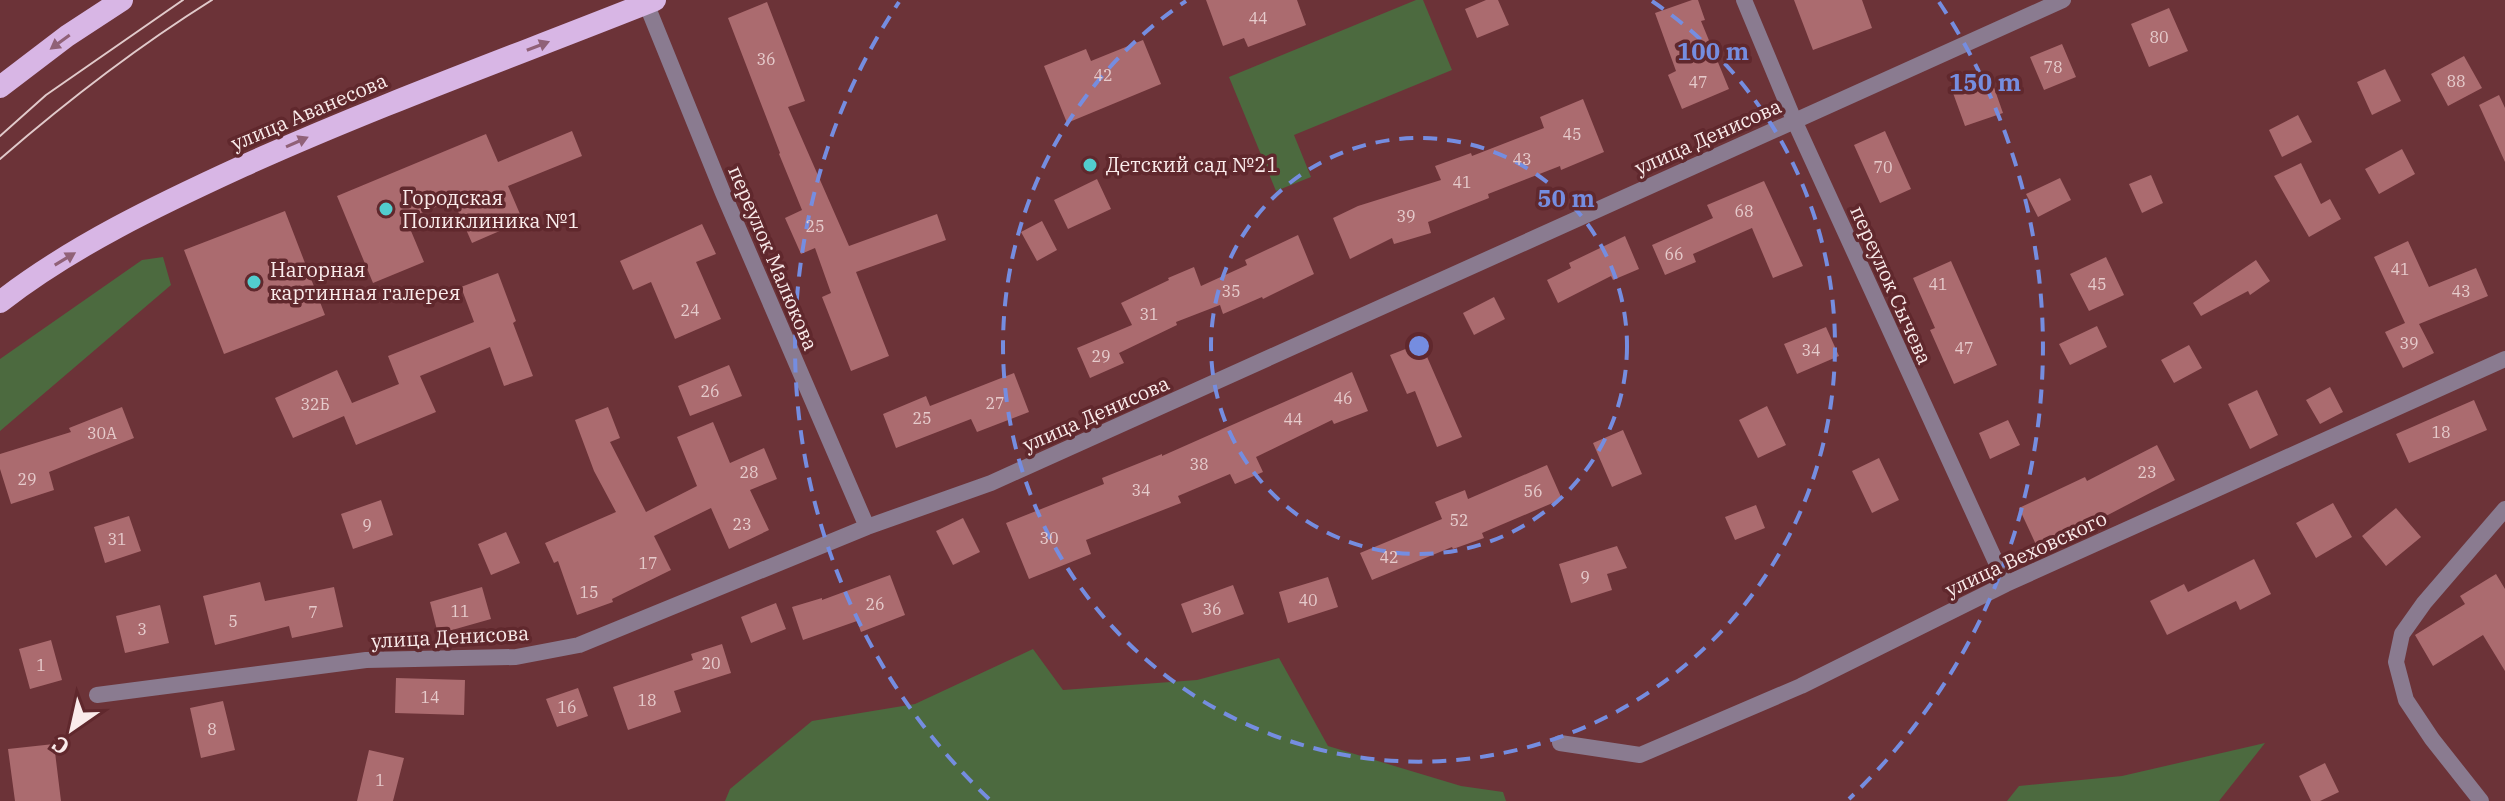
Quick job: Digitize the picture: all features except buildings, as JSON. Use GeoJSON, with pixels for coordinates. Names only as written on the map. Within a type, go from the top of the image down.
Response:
{"type":"FeatureCollection","features":[{"type":"Feature","properties":{"kind":"highway"},"geometry":{"type":"LineString","coordinates":[[0,87],[67,36],[122,0]]}},
{"type":"Feature","properties":{"kind":"highway","name":"улица Аванесова"},"geometry":{"type":"LineString","coordinates":[[0,302],[22,285],[150,208],[330,127],[650,2]]}},
{"type":"Feature","properties":{"kind":"street","name":"переулок Сычева"},"geometry":{"type":"LineString","coordinates":[[1744,0],[1794,120],[2006,584]]}},
{"type":"Feature","properties":{"kind":"street","name":"улица Денисова"},"geometry":{"type":"LineString","coordinates":[[97,695],[366,660],[516,657],[579,645],[867,527],[991,483],[2063,0]]}},
{"type":"Feature","properties":{"kind":"street","name":"переулок Малюкова"},"geometry":{"type":"LineString","coordinates":[[650,2],[723,193],[867,527]]}},
{"type":"Feature","properties":{"kind":"street","name":"улица Веховского"},"geometry":{"type":"LineString","coordinates":[[1560,743],[1640,755],[1801,686],[2006,584],[2505,359]]}},
{"type":"Feature","properties":{"kind":"street"},"geometry":{"type":"LineString","coordinates":[[2481,801],[2406,700],[2396,662],[2402,634],[2445,576],[2505,509]]}},
{"type":"Feature","properties":{"kind":"green space"},"geometry":{"type":"Polygon","coordinates":[[[1416,0],[1423,0],[1452,70],[1294,135],[1311,177],[1276,191],[1229,77],[1416,0]]]}},
{"type":"Feature","properties":{"kind":"green space"},"geometry":{"type":"Polygon","coordinates":[[[163,257],[171,285],[0,431],[0,359],[142,260],[163,257]]]}},
{"type":"Feature","properties":{"kind":"green space"},"geometry":{"type":"Polygon","coordinates":[[[1033,649],[1063,690],[1197,680],[1279,658],[1328,746],[1461,786],[1503,792],[1506,801],[725,801],[730,789],[812,721],[915,704],[1033,649]]]}},
{"type":"Feature","properties":{"kind":"green space"},"geometry":{"type":"Polygon","coordinates":[[[2265,743],[2219,801],[2007,801],[2019,786],[2122,776],[2265,743]]]}},
{"type":"Feature","properties":{"kind":"tram line"},"geometry":{"type":"LineString","coordinates":[[0,136],[46,95],[183,0]]}},
{"type":"Feature","properties":{"kind":"tram line"},"geometry":{"type":"LineString","coordinates":[[0,159],[103,75],[212,0]]}},
{"type":"Feature","properties":{"kind":"place","name":"Детский сад №21"},"geometry":{"type":"Point","coordinates":[1090,165]}},
{"type":"Feature","properties":{"kind":"place","name":"Городская Поликлиника №1"},"geometry":{"type":"Point","coordinates":[386,209]}},
{"type":"Feature","properties":{"kind":"place","name":"Нагорная картинная галерея"},"geometry":{"type":"Point","coordinates":[254,282]}}]}
